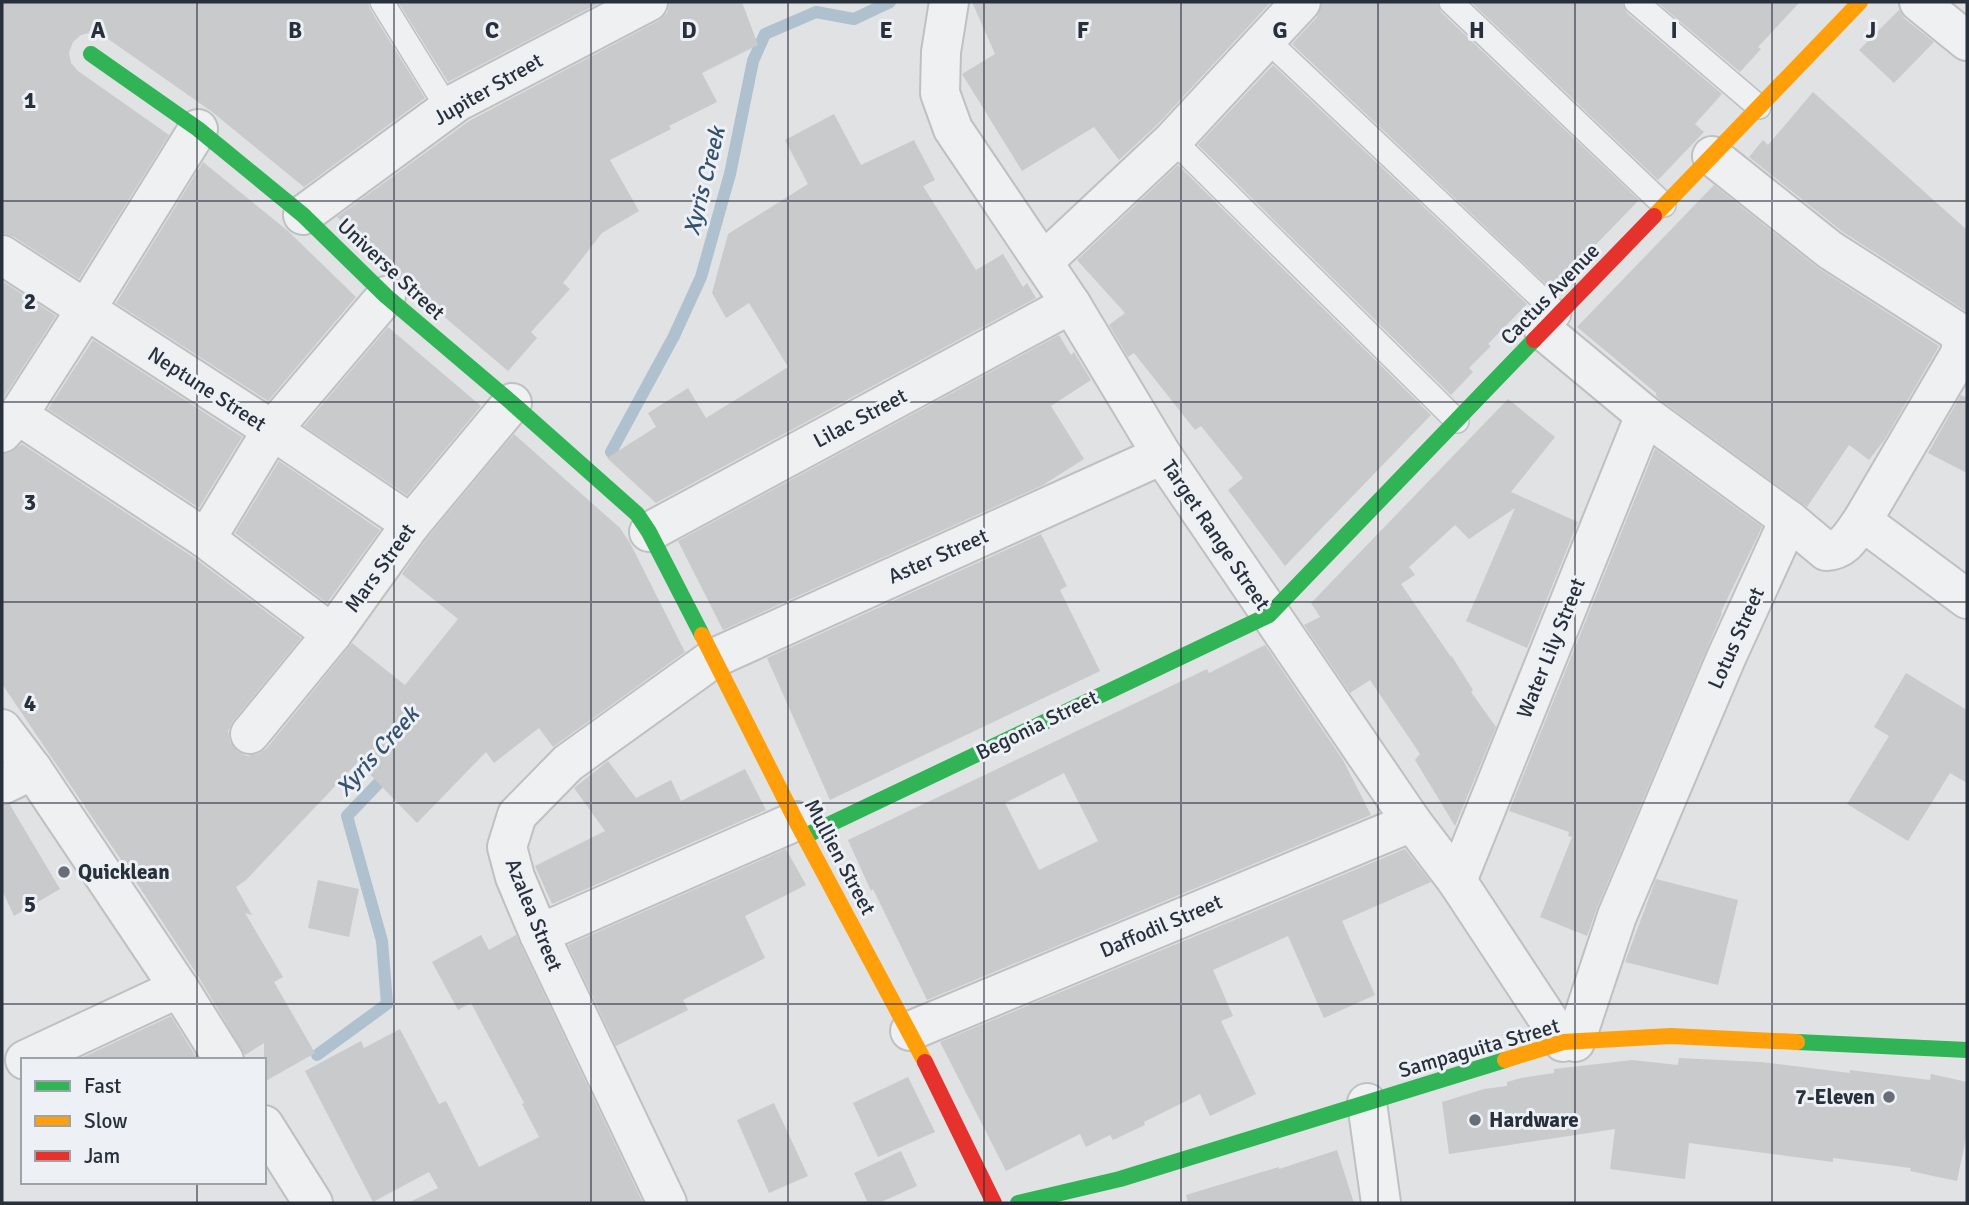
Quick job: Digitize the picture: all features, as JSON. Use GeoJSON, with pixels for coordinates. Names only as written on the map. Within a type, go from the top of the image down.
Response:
{"type":"FeatureCollection","features":[{"type":"Feature","properties":{"kind":"street","name":"Jupiter Street"},"geometry":{"type":"LineString","coordinates":[[303,215],[457,102],[648,2]]}},
{"type":"Feature","properties":{"kind":"street","name":"Target Range Street"},"geometry":{"type":"LineString","coordinates":[[949,2],[941,52],[940,93],[953,129],[1071,304],[1161,455],[1412,822],[1457,881],[1569,1042]]}},
{"type":"Feature","properties":{"kind":"street"},"geometry":{"type":"LineString","coordinates":[[1043,262],[1172,140],[1301,2]]}},
{"type":"Feature","properties":{"kind":"street"},"geometry":{"type":"LineString","coordinates":[[1919,2],[1967,41]]}},
{"type":"Feature","properties":{"kind":"street","name":"Cactus Avenue"},"geometry":{"type":"LineString","coordinates":[[1269,615],[1759,107],[1851,4]]}},
{"type":"Feature","properties":{"kind":"street","name":"Universe Street"},"geometry":{"type":"LineString","coordinates":[[91,54],[198,129],[303,215],[386,296],[622,500],[637,514],[649,532]]}},
{"type":"Feature","properties":{"kind":"street"},"geometry":{"type":"LineString","coordinates":[[198,129],[85,311],[10,424],[206,539],[332,634]]}},
{"type":"Feature","properties":{"kind":"street"},"geometry":{"type":"LineString","coordinates":[[1551,323],[1644,415],[1789,520],[1826,551],[1836,550],[1844,545],[1960,354],[1962,340],[1955,330],[1830,250],[1712,156]]}},
{"type":"Feature","properties":{"kind":"street","name":"Neptune Street"},"geometry":{"type":"LineString","coordinates":[[2,255],[272,430],[411,524]]}},
{"type":"Feature","properties":{"kind":"street"},"geometry":{"type":"LineString","coordinates":[[206,539],[272,430],[386,296]]}},
{"type":"Feature","properties":{"kind":"street","name":"Lilac Street"},"geometry":{"type":"LineString","coordinates":[[649,532],[1071,304]]}},
{"type":"Feature","properties":{"kind":"street","name":"Mars Street"},"geometry":{"type":"LineString","coordinates":[[250,734],[332,634],[411,524],[512,403]]}},
{"type":"Feature","properties":{"kind":"street","name":"Water Lily Street"},"geometry":{"type":"LineString","coordinates":[[1457,881],[1644,415]]}},
{"type":"Feature","properties":{"kind":"street","name":"Aster Street"},"geometry":{"type":"LineString","coordinates":[[714,658],[1161,455]]}},
{"type":"Feature","properties":{"kind":"street","name":"Lotus Street"},"geometry":{"type":"LineString","coordinates":[[1569,1042],[1617,916],[1726,659],[1789,520]]}},
{"type":"Feature","properties":{"kind":"street"},"geometry":{"type":"LineString","coordinates":[[1861,521],[1967,599]]}},
{"type":"Feature","properties":{"kind":"street","name":"Mullien Street"},"geometry":{"type":"LineString","coordinates":[[649,532],[801,828],[910,1031],[994,1203]]}},
{"type":"Feature","properties":{"kind":"street","name":"Begonia Street"},"geometry":{"type":"LineString","coordinates":[[539,934],[801,828],[1269,615]]}},
{"type":"Feature","properties":{"kind":"street","name":"Azalea Street"},"geometry":{"type":"LineString","coordinates":[[667,1203],[539,934],[515,877],[507,847],[517,815],[568,763],[714,658]]}},
{"type":"Feature","properties":{"kind":"street"},"geometry":{"type":"LineString","coordinates":[[2,729],[18,777],[179,988],[223,1058]]}},
{"type":"Feature","properties":{"kind":"street","name":"Daffodil Street"},"geometry":{"type":"LineString","coordinates":[[910,1031],[1412,822]]}},
{"type":"Feature","properties":{"kind":"street"},"geometry":{"type":"LineString","coordinates":[[28,1058],[179,988]]}},
{"type":"Feature","properties":{"kind":"street","name":"Sampaguita Street"},"geometry":{"type":"LineString","coordinates":[[1018,1203],[1120,1179],[1569,1042],[1671,1036],[1967,1050]]}},
{"type":"Feature","properties":{"kind":"street"},"geometry":{"type":"LineString","coordinates":[[2,1071],[21,1062]]}},
{"type":"Feature","properties":{"kind":"street"},"geometry":{"type":"LineString","coordinates":[[1367,1103],[1381,1203]]}},
{"type":"Feature","properties":{"kind":"street"},"geometry":{"type":"LineString","coordinates":[[266,1128],[313,1203]]}},
{"type":"Feature","properties":{"kind":"lane"},"geometry":{"type":"LineString","coordinates":[[382,2],[447,109]]}},
{"type":"Feature","properties":{"kind":"lane"},"geometry":{"type":"LineString","coordinates":[[1451,2],[1664,205]]}},
{"type":"Feature","properties":{"kind":"lane"},"geometry":{"type":"LineString","coordinates":[[1636,2],[1759,107]]}},
{"type":"Feature","properties":{"kind":"lane"},"geometry":{"type":"LineString","coordinates":[[1267,40],[1551,323]]}},
{"type":"Feature","properties":{"kind":"lane"},"geometry":{"type":"LineString","coordinates":[[1172,140],[1457,421]]}},
{"type":"Feature","properties":{"kind":"lane"},"geometry":{"type":"LineString","coordinates":[[1120,1179],[1128,1203]]}},
{"type":"Feature","properties":{"kind":"building"},"geometry":{"type":"Polygon","coordinates":[[[2,2],[368,2],[425,98],[304,187],[211,111],[104,36],[92,32],[81,35],[73,42],[69,53],[71,63],[78,71],[169,135],[79,279],[14,237],[2,233],[2,2]]]}},
{"type":"Feature","properties":{"kind":"building"},"geometry":{"type":"Polygon","coordinates":[[[398,2],[601,2],[448,82],[398,2]]]}},
{"type":"Feature","properties":{"kind":"building"},"geometry":{"type":"Polygon","coordinates":[[[670,2],[742,2],[758,45],[702,73],[717,102],[610,160],[639,211],[602,233],[563,283],[570,289],[531,332],[537,338],[508,371],[401,280],[337,217],[469,121],[658,21],[667,13],[670,2]]]}},
{"type":"Feature","properties":{"kind":"building"},"geometry":{"type":"Polygon","coordinates":[[[972,2],[1271,2],[1157,125],[1119,160],[1094,127],[1022,171],[962,74],[995,54],[972,2]]]}},
{"type":"Feature","properties":{"kind":"building"},"geometry":{"type":"Polygon","coordinates":[[[1322,2],[1437,2],[1441,12],[1639,200],[1552,290],[1292,44],[1317,17],[1322,2]]]}},
{"type":"Feature","properties":{"kind":"building"},"geometry":{"type":"Polygon","coordinates":[[[1471,2],[1622,2],[1627,13],[1722,94],[1695,124],[1704,132],[1658,180],[1471,2]]]}},
{"type":"Feature","properties":{"kind":"building"},"geometry":{"type":"Polygon","coordinates":[[[1657,2],[1800,2],[1758,47],[1761,49],[1740,72],[1657,2]]]}},
{"type":"Feature","properties":{"kind":"building"},"geometry":{"type":"Polygon","coordinates":[[[1899,10],[1905,19],[1934,42],[1894,83],[1859,50],[1899,10]]]}},
{"type":"Feature","properties":{"kind":"building"},"geometry":{"type":"Polygon","coordinates":[[[1273,65],[1527,304],[1488,344],[1491,346],[1469,368],[1473,372],[1451,395],[1198,145],[1273,65]]]}},
{"type":"Feature","properties":{"kind":"building"},"geometry":{"type":"Polygon","coordinates":[[[1813,92],[1967,230],[1967,312],[1843,232],[1749,157],[1763,140],[1768,145],[1813,92]]]}},
{"type":"Feature","properties":{"kind":"building"},"geometry":{"type":"Polygon","coordinates":[[[834,114],[861,165],[914,140],[935,180],[923,186],[976,270],[1003,254],[1023,287],[1027,283],[1036,298],[656,503],[607,458],[656,427],[648,413],[688,388],[706,418],[788,367],[749,303],[726,318],[712,293],[728,234],[808,184],[785,140],[834,114]]]}},
{"type":"Feature","properties":{"kind":"building"},"geometry":{"type":"Polygon","coordinates":[[[203,162],[288,231],[356,297],[268,401],[116,303],[203,162]]]}},
{"type":"Feature","properties":{"kind":"building"},"geometry":{"type":"Polygon","coordinates":[[[1178,165],[1431,415],[1285,566],[1228,490],[1243,478],[1201,426],[1195,430],[1134,353],[1128,357],[1109,325],[1125,313],[1077,260],[1178,165]]]}},
{"type":"Feature","properties":{"kind":"building"},"geometry":{"type":"Polygon","coordinates":[[[1714,185],[1818,268],[1939,346],[1885,439],[1869,460],[1849,445],[1807,507],[1658,398],[1656,393],[1577,327],[1714,185]]]}},
{"type":"Feature","properties":{"kind":"building"},"geometry":{"type":"Polygon","coordinates":[[[2,281],[56,316],[2,400],[2,281]]]}},
{"type":"Feature","properties":{"kind":"building"},"geometry":{"type":"Polygon","coordinates":[[[388,327],[481,406],[407,495],[304,426],[388,327]]]}},
{"type":"Feature","properties":{"kind":"building"},"geometry":{"type":"Polygon","coordinates":[[[1059,335],[1071,355],[1074,352],[1091,380],[1051,406],[1084,459],[1043,485],[723,630],[678,541],[1059,335]]]}},
{"type":"Feature","properties":{"kind":"building"},"geometry":{"type":"Polygon","coordinates":[[[93,340],[242,437],[199,508],[48,409],[93,340]]]}},
{"type":"Feature","properties":{"kind":"building"},"geometry":{"type":"Polygon","coordinates":[[[1961,395],[1967,398],[1967,473],[1928,453],[1961,395]]]}},
{"type":"Feature","properties":{"kind":"building"},"geometry":{"type":"Polygon","coordinates":[[[1508,399],[1555,437],[1511,492],[1578,522],[1527,648],[1466,621],[1515,508],[1469,539],[1455,525],[1409,567],[1415,575],[1401,584],[1451,655],[1473,690],[1471,692],[1496,727],[1455,826],[1415,760],[1420,754],[1370,680],[1350,693],[1304,625],[1320,617],[1311,603],[1508,399]]]}},
{"type":"Feature","properties":{"kind":"building"},"geometry":{"type":"Polygon","coordinates":[[[514,434],[620,528],[685,652],[553,747],[539,728],[494,763],[486,752],[417,823],[358,762],[246,880],[236,887],[252,915],[245,913],[283,977],[274,982],[315,1053],[266,1081],[264,1043],[245,1055],[198,976],[2,684],[2,454],[10,453],[22,444],[193,557],[301,638],[233,721],[228,731],[230,742],[237,751],[247,756],[258,754],[267,748],[352,643],[405,685],[458,619],[402,574],[428,537],[514,434]]]}},
{"type":"Feature","properties":{"kind":"building"},"geometry":{"type":"Polygon","coordinates":[[[1655,449],[1762,527],[1721,612],[1587,936],[1540,917],[1572,837],[1568,836],[1569,832],[1509,811],[1655,449]]]}},
{"type":"Feature","properties":{"kind":"building"},"geometry":{"type":"Polygon","coordinates":[[[279,461],[380,530],[327,603],[235,533],[279,461]]]}},
{"type":"Feature","properties":{"kind":"building"},"geometry":{"type":"Polygon","coordinates":[[[1041,534],[1067,586],[1060,590],[1100,671],[830,800],[767,658],[1041,534]]]}},
{"type":"Feature","properties":{"kind":"building"},"geometry":{"type":"Polygon","coordinates":[[[1265,645],[1343,760],[1371,815],[927,1000],[848,840],[1207,669],[1209,673],[1265,645]],[[1064,773],[1005,803],[1039,870],[1098,841],[1064,773]]]}},
{"type":"Feature","properties":{"kind":"building"},"geometry":{"type":"Polygon","coordinates":[[[1906,673],[1967,710],[1967,783],[1950,773],[1908,841],[1847,804],[1889,736],[1874,727],[1906,673]]]}},
{"type":"Feature","properties":{"kind":"building"},"geometry":{"type":"Polygon","coordinates":[[[608,761],[636,798],[671,780],[681,801],[745,769],[766,810],[552,904],[535,866],[605,831],[574,788],[608,761]]]}},
{"type":"Feature","properties":{"kind":"building"},"geometry":{"type":"Polygon","coordinates":[[[10,805],[60,889],[14,916],[2,890],[2,807],[10,805]]]}},
{"type":"Feature","properties":{"kind":"building"},"geometry":{"type":"Polygon","coordinates":[[[786,849],[806,885],[745,916],[765,958],[683,1000],[688,1010],[616,1046],[568,945],[786,849]]]}},
{"type":"Feature","properties":{"kind":"building"},"geometry":{"type":"Polygon","coordinates":[[[1405,849],[1431,882],[1342,921],[1375,995],[1324,1018],[1288,936],[1213,970],[1233,1016],[1221,1021],[1256,1094],[1210,1116],[1200,1094],[1113,1140],[1110,1135],[1086,1147],[1080,1134],[1006,1171],[940,1042],[1405,849]]]}},
{"type":"Feature","properties":{"kind":"building"},"geometry":{"type":"Polygon","coordinates":[[[1656,879],[1738,900],[1718,985],[1625,962],[1656,879]]]}},
{"type":"Feature","properties":{"kind":"building"},"geometry":{"type":"Polygon","coordinates":[[[318,880],[359,889],[349,937],[308,928],[318,880]]]}},
{"type":"Feature","properties":{"kind":"building"},"geometry":{"type":"Polygon","coordinates":[[[481,935],[489,950],[516,935],[643,1203],[408,1203],[438,1188],[429,1172],[373,1202],[305,1071],[361,1041],[364,1048],[400,1029],[439,1104],[446,1101],[479,1167],[539,1137],[471,1003],[458,1010],[432,962],[481,935]]]}},
{"type":"Feature","properties":{"kind":"building"},"geometry":{"type":"Polygon","coordinates":[[[171,1016],[197,1058],[81,1058],[171,1016]]]}},
{"type":"Feature","properties":{"kind":"building"},"geometry":{"type":"Polygon","coordinates":[[[1679,1058],[1761,1062],[1930,1080],[1931,1074],[1967,1082],[1967,1133],[1957,1181],[1910,1171],[1911,1168],[1833,1158],[1833,1162],[1689,1143],[1685,1179],[1610,1169],[1615,1129],[1449,1154],[1442,1102],[1484,1089],[1507,1086],[1507,1082],[1521,1078],[1554,1073],[1554,1069],[1632,1060],[1678,1065],[1679,1058]]]}},
{"type":"Feature","properties":{"kind":"building"},"geometry":{"type":"Polygon","coordinates":[[[908,1077],[935,1132],[878,1157],[853,1103],[908,1077]]]}},
{"type":"Feature","properties":{"kind":"building"},"geometry":{"type":"Polygon","coordinates":[[[774,1103],[808,1176],[769,1193],[737,1120],[774,1103]]]}},
{"type":"Feature","properties":{"kind":"building"},"geometry":{"type":"Polygon","coordinates":[[[1337,1150],[1354,1203],[1188,1203],[1186,1195],[1337,1150]]]}},
{"type":"Feature","properties":{"kind":"building"},"geometry":{"type":"Polygon","coordinates":[[[901,1151],[917,1186],[879,1203],[868,1203],[854,1173],[901,1151]]]}},
{"type":"Feature","properties":{"kind":"waterway","name":"Xyris Creek"},"geometry":{"type":"LineString","coordinates":[[611,452],[674,336],[701,277],[730,174],[753,61],[765,34],[816,12],[854,19],[890,2]]}},
{"type":"Feature","properties":{"kind":"waterway","name":"Xyris Creek"},"geometry":{"type":"LineString","coordinates":[[317,1055],[387,1004],[382,941],[347,816],[388,773]]}},
{"type":"Feature","properties":{"kind":"traffic: fast"},"geometry":{"type":"LineString","coordinates":[[91,54],[198,129],[303,215],[386,296],[637,514],[702,635]]}},
{"type":"Feature","properties":{"kind":"traffic: fast"},"geometry":{"type":"LineString","coordinates":[[805,836],[1269,615],[1534,340]]}},
{"type":"Feature","properties":{"kind":"traffic: fast"},"geometry":{"type":"LineString","coordinates":[[1797,1042],[1967,1050]]}},
{"type":"Feature","properties":{"kind":"traffic: fast"},"geometry":{"type":"LineString","coordinates":[[1018,1203],[1120,1179],[1505,1060]]}},
{"type":"Feature","properties":{"kind":"traffic: slow"},"geometry":{"type":"LineString","coordinates":[[1654,216],[1860,2]]}},
{"type":"Feature","properties":{"kind":"traffic: slow"},"geometry":{"type":"LineString","coordinates":[[702,635],[796,821],[925,1062]]}},
{"type":"Feature","properties":{"kind":"traffic: slow"},"geometry":{"type":"LineString","coordinates":[[1505,1060],[1563,1042],[1671,1036],[1797,1042]]}},
{"type":"Feature","properties":{"kind":"traffic: jam"},"geometry":{"type":"LineString","coordinates":[[1534,340],[1654,216]]}},
{"type":"Feature","properties":{"kind":"traffic: jam"},"geometry":{"type":"LineString","coordinates":[[925,1062],[994,1203]]}},
{"type":"Feature","properties":{"kind":"place","name":"Quicklean"},"geometry":{"type":"Point","coordinates":[64,872]}},
{"type":"Feature","properties":{"kind":"place","name":"7-Eleven"},"geometry":{"type":"Point","coordinates":[1889,1097]}},
{"type":"Feature","properties":{"kind":"place","name":"Hardware"},"geometry":{"type":"Point","coordinates":[1475,1120]}}]}
